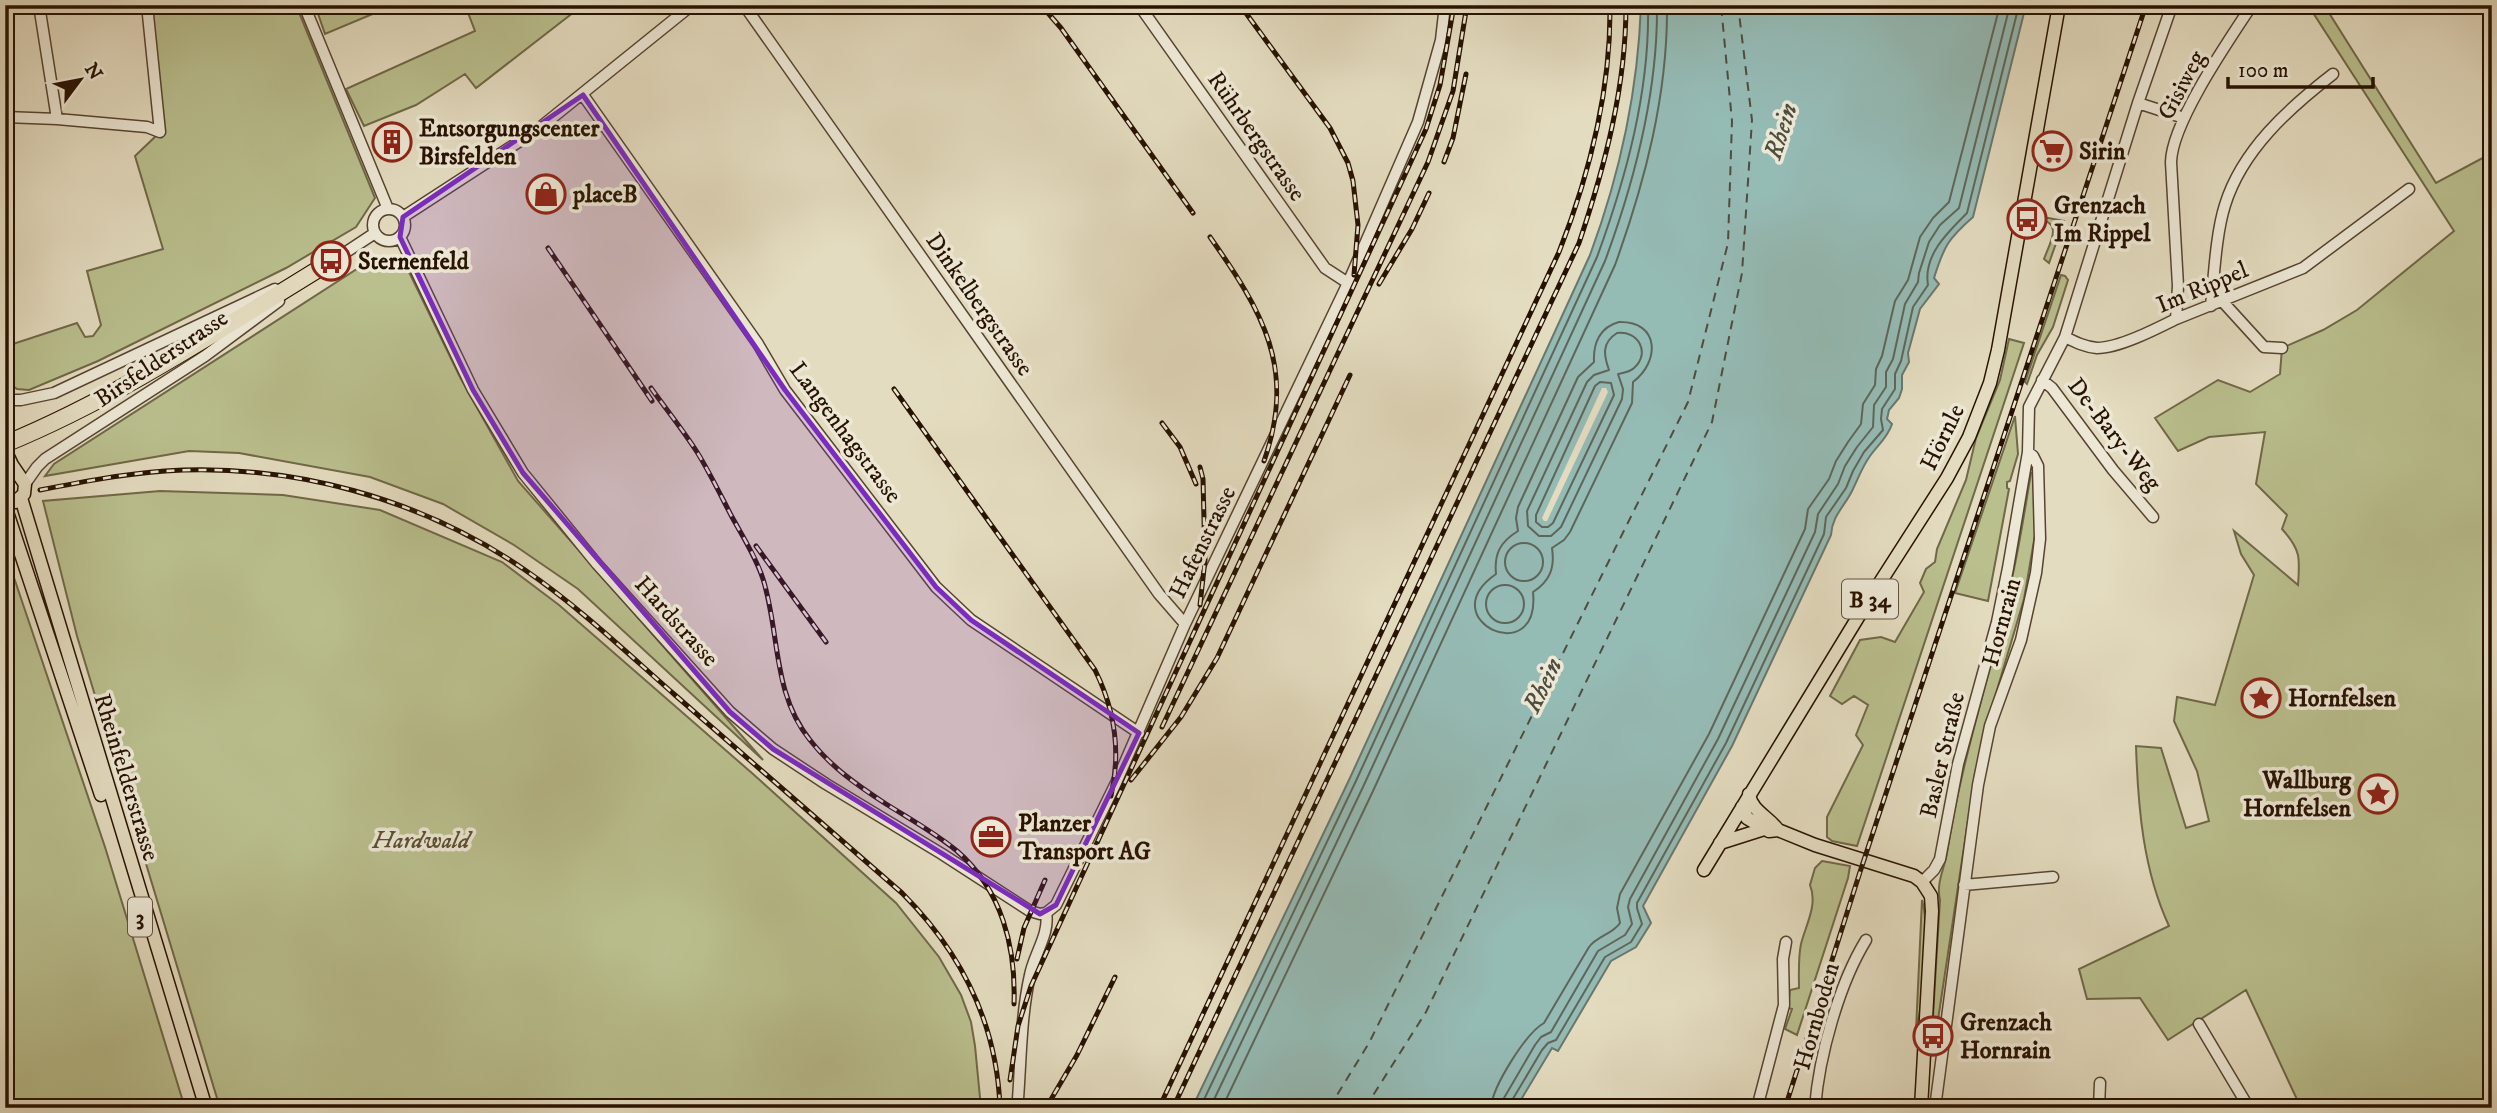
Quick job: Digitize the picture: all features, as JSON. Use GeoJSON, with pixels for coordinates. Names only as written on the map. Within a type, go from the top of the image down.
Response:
{"type":"FeatureCollection","features":[{"type":"Feature","properties":{"kind":"highway"},"geometry":{"type":"LineString","coordinates":[[6,451],[131,383],[322,267]]}},
{"type":"Feature","properties":{"kind":"main road","name":"Hörnle"},"geometry":{"type":"LineString","coordinates":[[1749,794],[1947,478],[1969,437],[1990,383],[1998,350],[2059,5]]}},
{"type":"Feature","properties":{"kind":"main road"},"geometry":{"type":"LineString","coordinates":[[6,451],[25,484],[25,492],[21,498]]}},
{"type":"Feature","properties":{"kind":"main road","name":"Rheinfelderstrasse"},"geometry":{"type":"LineString","coordinates":[[199,1108],[98,785],[5,505],[21,498],[206,1108]]}},
{"type":"Feature","properties":{"kind":"main road","name":"B 34"},"geometry":{"type":"LineString","coordinates":[[1704,870],[1749,794]]}},
{"type":"Feature","properties":{"kind":"main road"},"geometry":{"type":"LineString","coordinates":[[1749,794],[1755,808],[1778,830],[1815,845],[1914,876],[1922,882],[1931,896],[1921,1108]]}},
{"type":"Feature","properties":{"kind":"main road"},"geometry":{"type":"LineString","coordinates":[[1742,807],[1747,818],[1764,829],[1778,830]]}},
{"type":"Feature","properties":{"kind":"main road"},"geometry":{"type":"LineString","coordinates":[[1720,844],[1764,829]]}},
{"type":"Feature","properties":{"kind":"street"},"geometry":{"type":"LineString","coordinates":[[39,5],[57,119]]}},
{"type":"Feature","properties":{"kind":"street"},"geometry":{"type":"LineString","coordinates":[[5,117],[147,127],[160,132],[147,5]]}},
{"type":"Feature","properties":{"kind":"street"},"geometry":{"type":"LineString","coordinates":[[304,5],[388,209]]}},
{"type":"Feature","properties":{"kind":"street"},"geometry":{"type":"LineString","coordinates":[[403,217],[499,156],[583,95],[692,5]]}},
{"type":"Feature","properties":{"kind":"street","name":"Dinkelbergstrasse"},"geometry":{"type":"LineString","coordinates":[[744,5],[1159,594],[1185,624]]}},
{"type":"Feature","properties":{"kind":"street","name":"Rührbergstrasse"},"geometry":{"type":"LineString","coordinates":[[1139,5],[1325,268],[1348,283]]}},
{"type":"Feature","properties":{"kind":"street","name":"Hafenstrasse"},"geometry":{"type":"LineString","coordinates":[[1018,1099],[1026,999],[1030,973],[1048,924],[1046,913],[1056,905],[1139,733],[1185,624],[1348,283],[1418,122],[1441,40],[1445,5]]}},
{"type":"Feature","properties":{"kind":"street"},"geometry":{"type":"LineString","coordinates":[[2042,380],[2065,337],[2138,103],[2172,5]]}},
{"type":"Feature","properties":{"kind":"street","name":"Gisiweg"},"geometry":{"type":"LineString","coordinates":[[2176,319],[2178,286],[2171,155],[2184,118],[2252,5]]}},
{"type":"Feature","properties":{"kind":"street"},"geometry":{"type":"LineString","coordinates":[[2211,306],[2224,206],[2243,162],[2297,102],[2333,74]]}},
{"type":"Feature","properties":{"kind":"street","name":"Langenhagstrasse"},"geometry":{"type":"LineString","coordinates":[[583,95],[758,344],[785,390],[936,587],[971,620],[1139,733]]}},
{"type":"Feature","properties":{"kind":"street"},"geometry":{"type":"LineString","coordinates":[[2138,103],[2184,118]]}},
{"type":"Feature","properties":{"kind":"street","name":"Im Rippel"},"geometry":{"type":"LineString","coordinates":[[2065,337],[2079,344],[2099,348],[2158,329],[2176,319],[2303,268],[2409,189]]}},
{"type":"Feature","properties":{"kind":"street"},"geometry":{"type":"LineString","coordinates":[[388,209],[397,211],[403,217],[405,229],[400,237],[389,241],[381,239],[375,233],[373,224],[376,215],[388,209]]}},
{"type":"Feature","properties":{"kind":"street","name":"Birsfelderstrasse"},"geometry":{"type":"LineString","coordinates":[[25,484],[45,459],[205,356],[244,329],[322,267],[375,233]]}},
{"type":"Feature","properties":{"kind":"street","name":"Hardstrasse"},"geometry":{"type":"LineString","coordinates":[[400,237],[473,390],[523,473],[597,564],[730,712],[773,750],[826,785],[942,854],[1030,911],[1046,913]]}},
{"type":"Feature","properties":{"kind":"street","name":"Birsfelderstrasse"},"geometry":{"type":"LineString","coordinates":[[5,400],[22,400],[54,393],[322,267]]}},
{"type":"Feature","properties":{"kind":"street"},"geometry":{"type":"LineString","coordinates":[[2223,302],[2264,347],[2282,348]]}},
{"type":"Feature","properties":{"kind":"street","name":"Basler Straße"},"geometry":{"type":"LineString","coordinates":[[1922,882],[1940,859],[1958,764],[1997,622],[2020,509],[2028,452],[2029,407],[2042,380]]}},
{"type":"Feature","properties":{"kind":"street","name":"De-Bary-Weg"},"geometry":{"type":"LineString","coordinates":[[2042,380],[2052,388],[2113,470],[2153,517]]}},
{"type":"Feature","properties":{"kind":"street","name":"Hornrain"},"geometry":{"type":"LineString","coordinates":[[1935,1108],[1978,785],[1990,726],[2021,640],[2036,573],[2040,539],[2038,466],[2028,452]]}},
{"type":"Feature","properties":{"kind":"street"},"geometry":{"type":"LineString","coordinates":[[1964,886],[2053,877]]}},
{"type":"Feature","properties":{"kind":"street","name":"Hornboden"},"geometry":{"type":"LineString","coordinates":[[1815,1108],[1821,1060],[1851,963],[1866,940]]}},
{"type":"Feature","properties":{"kind":"street"},"geometry":{"type":"LineString","coordinates":[[1758,1108],[1784,1005],[1783,959],[1786,942]]}},
{"type":"Feature","properties":{"kind":"street"},"geometry":{"type":"LineString","coordinates":[[2199,1024],[2249,1108]]}},
{"type":"Feature","properties":{"kind":"street"},"geometry":{"type":"LineString","coordinates":[[2099,1083],[2099,1108]]}},
{"type":"Feature","properties":{"kind":"highlighted area"},"geometry":{"type":"Polygon","coordinates":[[[583,95],[785,390],[936,587],[971,620],[1139,733],[1056,905],[1040,914],[773,749],[730,712],[523,473],[473,390],[400,237],[403,217],[583,95]]]}},
{"type":"Feature","properties":{"kind":"green space"},"geometry":{"type":"Polygon","coordinates":[[[147,5],[296,5],[375,198],[356,227],[286,268],[98,361],[29,390],[17,389],[5,380],[5,322],[13,344],[77,323],[85,337],[93,336],[101,325],[87,271],[163,249],[135,156],[160,132],[147,5]]]}},
{"type":"Feature","properties":{"kind":"green space"},"geometry":{"type":"Polygon","coordinates":[[[315,5],[394,5],[325,34],[315,5]]]}},
{"type":"Feature","properties":{"kind":"green space"},"geometry":{"type":"Polygon","coordinates":[[[465,5],[583,5],[476,88],[465,74],[416,105],[364,126],[346,89],[475,31],[465,5]]]}},
{"type":"Feature","properties":{"kind":"green space"},"geometry":{"type":"Polygon","coordinates":[[[2308,5],[2324,5],[2436,183],[2492,153],[2492,1108],[2301,1108],[2246,990],[2168,1040],[2140,998],[2087,999],[2079,969],[2169,926],[2160,905],[2148,861],[2138,792],[2136,746],[2161,748],[2186,828],[2209,821],[2197,771],[2174,721],[2177,697],[2215,705],[2254,575],[2241,554],[2234,531],[2298,585],[2298,555],[2282,529],[2287,515],[2256,484],[2265,432],[2209,437],[2178,451],[2155,418],[2218,380],[2250,392],[2280,374],[2282,348],[2323,330],[2357,310],[2454,231],[2308,5]]]}},
{"type":"Feature","properties":{"kind":"green space"},"geometry":{"type":"Polygon","coordinates":[[[2033,215],[2064,221],[2049,263],[2044,259],[2052,240],[2053,228],[2045,221],[2037,219],[2032,223],[2033,215]]]}},
{"type":"Feature","properties":{"kind":"green space"},"geometry":{"type":"Polygon","coordinates":[[[374,258],[393,259],[408,270],[460,377],[518,481],[763,760],[578,589],[514,545],[443,504],[370,477],[239,453],[189,451],[45,476],[54,464],[374,258]]]}},
{"type":"Feature","properties":{"kind":"green space"},"geometry":{"type":"Polygon","coordinates":[[[2061,275],[2068,280],[2053,327],[2037,355],[2027,384],[2025,382],[2061,275]]]}},
{"type":"Feature","properties":{"kind":"green space"},"geometry":{"type":"Polygon","coordinates":[[[2009,339],[2024,343],[1857,846],[1832,841],[1827,837],[1827,817],[1863,745],[1856,735],[1868,705],[1854,696],[1842,704],[1830,696],[1860,640],[1881,637],[1895,642],[1924,592],[1920,583],[1926,569],[1935,562],[1937,549],[1966,480],[1976,438],[2000,380],[2009,339]]]}},
{"type":"Feature","properties":{"kind":"green space"},"geometry":{"type":"Polygon","coordinates":[[[2015,416],[2018,454],[2010,481],[2007,482],[2009,489],[1988,601],[1955,593],[2015,416]]]}},
{"type":"Feature","properties":{"kind":"green space"},"geometry":{"type":"Polygon","coordinates":[[[2031,473],[2036,529],[2024,599],[1975,774],[1936,1033],[1932,1033],[1940,882],[1968,749],[2012,578],[2031,473]]]}},
{"type":"Feature","properties":{"kind":"green space","name":"Hardwald"},"geometry":{"type":"Polygon","coordinates":[[[160,491],[283,495],[380,510],[502,562],[559,605],[896,903],[939,957],[961,995],[971,1022],[981,1108],[220,1108],[77,636],[43,501],[160,491]]]}},
{"type":"Feature","properties":{"kind":"green space"},"geometry":{"type":"Polygon","coordinates":[[[5,551],[105,847],[185,1108],[5,1108],[5,551]]]}},
{"type":"Feature","properties":{"kind":"green space"},"geometry":{"type":"Polygon","coordinates":[[[1822,861],[1850,866],[1797,1035],[1785,1029],[1792,1009],[1788,1008],[1790,990],[1799,988],[1800,949],[1813,900],[1810,885],[1815,868],[1822,861]]]}},
{"type":"Feature","properties":{"kind":"green space"},"geometry":{"type":"Polygon","coordinates":[[[1922,900],[1925,964],[1916,1030],[1922,900]]]}},
{"type":"Feature","properties":{"kind":"water","name":"Rhein"},"geometry":{"type":"Polygon","coordinates":[[[1641,5],[2026,5],[1973,217],[1948,244],[1934,278],[1939,284],[1920,309],[1908,353],[1909,362],[1902,375],[1902,389],[1899,398],[1889,410],[1887,419],[1892,424],[1890,429],[1867,460],[1836,517],[1831,535],[1732,746],[1643,906],[1651,923],[1636,947],[1611,961],[1558,1051],[1552,1048],[1516,1108],[1192,1108],[1349,780],[1590,255],[1601,225],[1626,132],[1636,69],[1641,5]]]}},
{"type":"Feature","properties":{"kind":"pier"},"geometry":{"type":"Polygon","coordinates":[[[1602,388],[1606,388],[1608,392],[1547,521],[1544,521],[1542,518],[1602,388]]]}},
{"type":"Feature","properties":{"kind":"ferry route"},"geometry":{"type":"LineString","coordinates":[[1329,1108],[1369,1043],[1688,402],[1728,243],[1732,121],[1721,5]]}},
{"type":"Feature","properties":{"kind":"ferry route"},"geometry":{"type":"LineString","coordinates":[[1365,1108],[1426,1012],[1712,422],[1742,273],[1752,120],[1738,5]]}},
{"type":"Feature","properties":{"kind":"railway"},"geometry":{"type":"LineString","coordinates":[[1041,5],[1061,28],[1193,213]]}},
{"type":"Feature","properties":{"kind":"railway"},"geometry":{"type":"LineString","coordinates":[[1240,5],[1330,128],[1348,163],[1358,225],[1354,275]]}},
{"type":"Feature","properties":{"kind":"railway"},"geometry":{"type":"LineString","coordinates":[[1010,1080],[1018,1026],[1031,986],[1426,129],[1440,85],[1454,5]]}},
{"type":"Feature","properties":{"kind":"railway"},"geometry":{"type":"LineString","coordinates":[[1162,727],[1428,162],[1453,91],[1467,5]]}},
{"type":"Feature","properties":{"kind":"railway"},"geometry":{"type":"LineString","coordinates":[[1159,1108],[1559,252],[1580,192],[1596,131],[1607,68],[1610,5]]}},
{"type":"Feature","properties":{"kind":"railway"},"geometry":{"type":"LineString","coordinates":[[1173,1108],[1579,243],[1605,155],[1618,96],[1626,5]]}},
{"type":"Feature","properties":{"kind":"railway"},"geometry":{"type":"LineString","coordinates":[[1785,1108],[1860,872],[2146,5]]}},
{"type":"Feature","properties":{"kind":"railway"},"geometry":{"type":"LineString","coordinates":[[1444,162],[1453,138],[1466,74]]}},
{"type":"Feature","properties":{"kind":"railway"},"geometry":{"type":"LineString","coordinates":[[1379,284],[1412,229],[1429,193]]}},
{"type":"Feature","properties":{"kind":"railway"},"geometry":{"type":"LineString","coordinates":[[1210,237],[1245,290],[1269,342],[1277,397],[1273,428],[1264,461]]}},
{"type":"Feature","properties":{"kind":"railway"},"geometry":{"type":"LineString","coordinates":[[548,248],[652,401]]}},
{"type":"Feature","properties":{"kind":"railway"},"geometry":{"type":"LineString","coordinates":[[1131,780],[1181,717],[1217,658],[1350,375]]}},
{"type":"Feature","properties":{"kind":"railway"},"geometry":{"type":"LineString","coordinates":[[651,388],[697,452],[757,563],[768,599],[783,683],[798,722],[818,750],[845,775],[940,838],[972,866],[985,883],[1003,921],[1012,962],[1014,1004]]}},
{"type":"Feature","properties":{"kind":"railway"},"geometry":{"type":"LineString","coordinates":[[894,389],[1095,670],[1107,700],[1114,731],[1116,763],[1111,796]]}},
{"type":"Feature","properties":{"kind":"railway"},"geometry":{"type":"LineString","coordinates":[[1162,423],[1180,447],[1196,484]]}},
{"type":"Feature","properties":{"kind":"railway"},"geometry":{"type":"LineString","coordinates":[[1200,467],[1203,479],[1205,560],[1200,605]]}},
{"type":"Feature","properties":{"kind":"railway"},"geometry":{"type":"LineString","coordinates":[[40,490],[118,476],[165,471],[260,473],[307,480],[353,490],[443,523],[525,570],[602,630],[902,893],[923,916],[958,965],[983,1018],[992,1047],[1000,1108]]}},
{"type":"Feature","properties":{"kind":"railway"},"geometry":{"type":"LineString","coordinates":[[756,546],[826,642]]}},
{"type":"Feature","properties":{"kind":"railway"},"geometry":{"type":"LineString","coordinates":[[1017,959],[1024,928],[1045,880]]}},
{"type":"Feature","properties":{"kind":"railway"},"geometry":{"type":"LineString","coordinates":[[1046,1108],[1077,1055],[1115,977]]}},
{"type":"Feature","properties":{"kind":"place","name":"Entsorgungscenter Birsfelden"},"geometry":{"type":"Point","coordinates":[392,142]}},
{"type":"Feature","properties":{"kind":"place","name":"Sirin"},"geometry":{"type":"Point","coordinates":[2052,151]}},
{"type":"Feature","properties":{"kind":"place","name":"placeB"},"geometry":{"type":"Point","coordinates":[546,194]}},
{"type":"Feature","properties":{"kind":"place","name":"Grenzach Im Rippel"},"geometry":{"type":"Point","coordinates":[2027,219]}},
{"type":"Feature","properties":{"kind":"place","name":"Sternenfeld"},"geometry":{"type":"Point","coordinates":[331,261]}},
{"type":"Feature","properties":{"kind":"place","name":"Hornfelsen"},"geometry":{"type":"Point","coordinates":[2261,698]}},
{"type":"Feature","properties":{"kind":"place","name":"Wallburg Hornfelsen"},"geometry":{"type":"Point","coordinates":[2378,794]}},
{"type":"Feature","properties":{"kind":"place","name":"Planzer Transport AG"},"geometry":{"type":"Point","coordinates":[991,837]}},
{"type":"Feature","properties":{"kind":"place","name":"Grenzach Hornrain"},"geometry":{"type":"Point","coordinates":[1933,1036]}}]}
